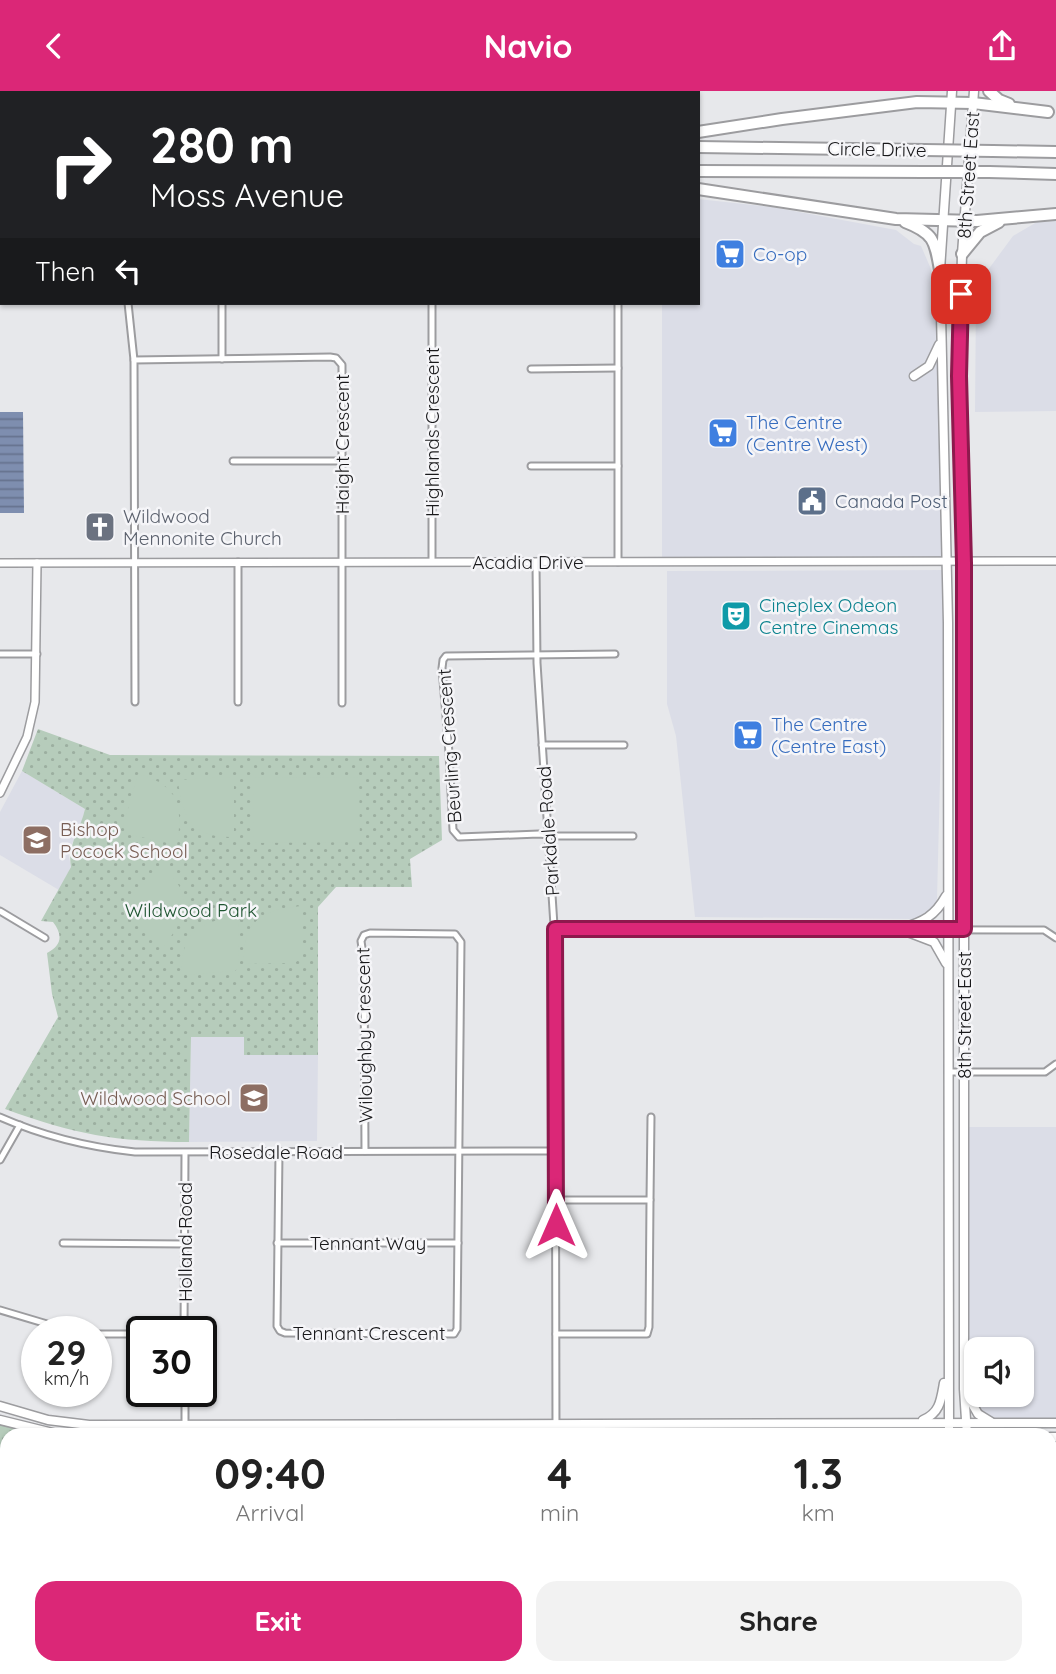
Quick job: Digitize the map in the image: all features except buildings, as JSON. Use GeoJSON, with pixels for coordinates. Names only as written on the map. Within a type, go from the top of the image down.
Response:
{"type":"FeatureCollection","features":[{"type":"Feature","properties":{"kind":"highway"},"geometry":{"type":"LineString","coordinates":[[917,102],[925,100],[935,91]]}},
{"type":"Feature","properties":{"kind":"highway"},"geometry":{"type":"LineString","coordinates":[[989,91],[999,100],[1015,107],[1052,113]]}},
{"type":"Feature","properties":{"kind":"highway"},"geometry":{"type":"LineString","coordinates":[[700,132],[952,96],[973,103],[1052,113]]}},
{"type":"Feature","properties":{"kind":"highway","name":"Circle Drive"},"geometry":{"type":"LineString","coordinates":[[700,147],[1056,152]]}},
{"type":"Feature","properties":{"kind":"highway","name":"Circle Drive"},"geometry":{"type":"LineString","coordinates":[[700,171],[1056,174]]}},
{"type":"Feature","properties":{"kind":"highway"},"geometry":{"type":"LineString","coordinates":[[700,189],[896,219],[1005,220],[1056,214]]}},
{"type":"Feature","properties":{"kind":"highway"},"geometry":{"type":"LineString","coordinates":[[896,219],[930,235],[935,242],[940,270]]}},
{"type":"Feature","properties":{"kind":"highway"},"geometry":{"type":"LineString","coordinates":[[962,254],[980,232],[1005,220]]}},
{"type":"Feature","properties":{"kind":"main road","name":"8th Street East"},"geometry":{"type":"LineString","coordinates":[[964,1337],[964,563],[959,376],[962,254],[974,91]]}},
{"type":"Feature","properties":{"kind":"main road","name":"8th Street East"},"geometry":{"type":"LineString","coordinates":[[949,1428],[947,563],[940,270],[952,96]]}},
{"type":"Feature","properties":{"kind":"main road"},"geometry":{"type":"LineString","coordinates":[[914,376],[929,366],[940,342]]}},
{"type":"Feature","properties":{"kind":"main road"},"geometry":{"type":"LineString","coordinates":[[901,929],[931,917],[947,894]]}},
{"type":"Feature","properties":{"kind":"main road"},"geometry":{"type":"LineString","coordinates":[[901,929],[934,942],[948,968]]}},
{"type":"Feature","properties":{"kind":"main road"},"geometry":{"type":"LineString","coordinates":[[915,1423],[933,1416],[941,1404],[949,1359]]}},
{"type":"Feature","properties":{"kind":"main road"},"geometry":{"type":"LineString","coordinates":[[0,1406],[48,1420],[89,1425],[1056,1423]]}},
{"type":"Feature","properties":{"kind":"main road","name":"8th Street East"},"geometry":{"type":"LineString","coordinates":[[966,1407],[967,1428]]}},
{"type":"Feature","properties":{"kind":"main road"},"geometry":{"type":"LineString","coordinates":[[974,1407],[978,1414],[991,1422]]}},
{"type":"Feature","properties":{"kind":"main road"},"geometry":{"type":"LineString","coordinates":[[0,1420],[33,1428]]}},
{"type":"Feature","properties":{"kind":"street"},"geometry":{"type":"LineString","coordinates":[[128,305],[134,360],[135,702]]}},
{"type":"Feature","properties":{"kind":"street"},"geometry":{"type":"LineString","coordinates":[[222,305],[222,359]]}},
{"type":"Feature","properties":{"kind":"street","name":"Highlands Crescent"},"geometry":{"type":"LineString","coordinates":[[432,305],[432,562]]}},
{"type":"Feature","properties":{"kind":"street"},"geometry":{"type":"LineString","coordinates":[[618,305],[618,562]]}},
{"type":"Feature","properties":{"kind":"street","name":"Haight Crescent"},"geometry":{"type":"LineString","coordinates":[[134,360],[330,357],[340,361],[342,703]]}},
{"type":"Feature","properties":{"kind":"street"},"geometry":{"type":"LineString","coordinates":[[531,369],[618,368]]}},
{"type":"Feature","properties":{"kind":"street"},"geometry":{"type":"LineString","coordinates":[[233,461],[341,461]]}},
{"type":"Feature","properties":{"kind":"street"},"geometry":{"type":"LineString","coordinates":[[531,466],[618,466]]}},
{"type":"Feature","properties":{"kind":"street","name":"Acadia Drive"},"geometry":{"type":"LineString","coordinates":[[0,563],[1056,561]]}},
{"type":"Feature","properties":{"kind":"street"},"geometry":{"type":"LineString","coordinates":[[238,562],[238,702]]}},
{"type":"Feature","properties":{"kind":"street"},"geometry":{"type":"LineString","coordinates":[[0,793],[27,737],[35,702],[37,563]]}},
{"type":"Feature","properties":{"kind":"street","name":"Parkdale Road"},"geometry":{"type":"LineString","coordinates":[[536,563],[537,655],[555,929],[556,1428]]}},
{"type":"Feature","properties":{"kind":"street"},"geometry":{"type":"LineString","coordinates":[[0,655],[37,654]]}},
{"type":"Feature","properties":{"kind":"street"},"geometry":{"type":"LineString","coordinates":[[537,655],[615,654]]}},
{"type":"Feature","properties":{"kind":"street","name":"Beurling Crescent"},"geometry":{"type":"LineString","coordinates":[[537,655],[450,655],[443,660],[442,668],[453,830],[459,837],[548,835]]}},
{"type":"Feature","properties":{"kind":"street"},"geometry":{"type":"LineString","coordinates":[[542,745],[624,745]]}},
{"type":"Feature","properties":{"kind":"street"},"geometry":{"type":"LineString","coordinates":[[548,835],[633,836]]}},
{"type":"Feature","properties":{"kind":"street"},"geometry":{"type":"LineString","coordinates":[[0,911],[45,938]]}},
{"type":"Feature","properties":{"kind":"street"},"geometry":{"type":"LineString","coordinates":[[555,929],[1044,930],[1056,938]]}},
{"type":"Feature","properties":{"kind":"street","name":"Wiloughby Crescent"},"geometry":{"type":"LineString","coordinates":[[365,1151],[364,962],[361,941],[364,935],[370,933],[451,933],[461,942],[459,1151]]}},
{"type":"Feature","properties":{"kind":"street"},"geometry":{"type":"LineString","coordinates":[[948,1072],[1045,1072],[1056,1064]]}},
{"type":"Feature","properties":{"kind":"street","name":"Rosedale Road"},"geometry":{"type":"LineString","coordinates":[[0,1117],[98,1148],[135,1152],[556,1151]]}},
{"type":"Feature","properties":{"kind":"street"},"geometry":{"type":"LineString","coordinates":[[556,1333],[647,1334],[651,1117]]}},
{"type":"Feature","properties":{"kind":"street"},"geometry":{"type":"LineString","coordinates":[[0,1160],[20,1125]]}},
{"type":"Feature","properties":{"kind":"street","name":"Tennant Crescent"},"geometry":{"type":"LineString","coordinates":[[279,1152],[277,1326],[280,1331],[454,1334],[457,1329],[459,1151]]}},
{"type":"Feature","properties":{"kind":"street","name":"Holland Road"},"geometry":{"type":"LineString","coordinates":[[184,1316],[185,1153]]}},
{"type":"Feature","properties":{"kind":"street"},"geometry":{"type":"LineString","coordinates":[[556,1200],[650,1200]]}},
{"type":"Feature","properties":{"kind":"street"},"geometry":{"type":"LineString","coordinates":[[63,1243],[185,1244]]}},
{"type":"Feature","properties":{"kind":"street","name":"Tennant Way"},"geometry":{"type":"LineString","coordinates":[[277,1243],[458,1243]]}},
{"type":"Feature","properties":{"kind":"street"},"geometry":{"type":"LineString","coordinates":[[0,1310],[21,1316]]}},
{"type":"Feature","properties":{"kind":"street"},"geometry":{"type":"LineString","coordinates":[[185,1407],[185,1425]]}},
{"type":"Feature","properties":{"kind":"shaded area"},"geometry":{"type":"Polygon","coordinates":[[[700,199],[772,207],[896,230],[921,246],[931,269],[941,376],[947,563],[662,562],[662,305],[700,305],[700,199]]]}},
{"type":"Feature","properties":{"kind":"shaded area"},"geometry":{"type":"Polygon","coordinates":[[[1056,221],[1056,411],[975,412],[978,288],[985,287],[985,274],[1013,236],[1037,222],[1056,221]]]}},
{"type":"Feature","properties":{"kind":"shaded area"},"geometry":{"type":"Polygon","coordinates":[[[947,570],[937,899],[932,910],[914,919],[695,917],[676,736],[667,704],[667,571],[947,570]]]}},
{"type":"Feature","properties":{"kind":"shaded area","name":"Bishop Pocock School"},"geometry":{"type":"Polygon","coordinates":[[[22,771],[85,809],[80,828],[68,852],[71,867],[59,890],[0,855],[0,812],[22,771]]]}},
{"type":"Feature","properties":{"kind":"shaded area","name":"Wildwood School"},"geometry":{"type":"Polygon","coordinates":[[[191,1037],[244,1037],[245,1055],[318,1055],[317,1141],[189,1142],[191,1037]]]}},
{"type":"Feature","properties":{"kind":"shaded area"},"geometry":{"type":"Polygon","coordinates":[[[964,1127],[1056,1127],[1056,1423],[991,1422],[978,1414],[974,1407],[1034,1407],[1034,1337],[964,1337],[964,1127]]]}},
{"type":"Feature","properties":{"kind":"green space","name":"Wildwood Park"},"geometry":{"type":"Polygon","coordinates":[[[38,729],[110,755],[439,756],[442,840],[410,859],[412,887],[336,887],[318,907],[318,1055],[244,1055],[244,1037],[191,1037],[189,1142],[95,1135],[52,1125],[5,1109],[58,1017],[47,953],[56,947],[59,935],[53,922],[41,921],[71,867],[72,845],[85,809],[22,771],[38,729]]]}},
{"type":"Feature","properties":{"kind":"green space"},"geometry":{"type":"Polygon","coordinates":[[[138,774],[162,784],[175,799],[179,819],[177,845],[127,834],[123,826],[138,774]]]}},
{"type":"Feature","properties":{"kind":"green space"},"geometry":{"type":"Polygon","coordinates":[[[229,777],[234,784],[234,837],[208,834],[199,830],[186,815],[178,780],[229,777]]]}},
{"type":"Feature","properties":{"kind":"green space"},"geometry":{"type":"Polygon","coordinates":[[[359,777],[360,842],[254,843],[254,778],[359,777]]]}},
{"type":"Feature","properties":{"kind":"green space"},"geometry":{"type":"Polygon","coordinates":[[[162,865],[179,886],[184,905],[178,924],[164,946],[126,914],[126,905],[162,865]]]}},
{"type":"Feature","properties":{"kind":"green space"},"geometry":{"type":"Polygon","coordinates":[[[301,906],[301,957],[295,963],[244,964],[246,937],[257,920],[275,911],[301,906]]]}},
{"type":"Feature","properties":{"kind":"green space"},"geometry":{"type":"Polygon","coordinates":[[[238,916],[239,967],[235,971],[182,975],[184,948],[194,932],[212,922],[238,916]]]}},
{"type":"Feature","properties":{"kind":"green space"},"geometry":{"type":"Polygon","coordinates":[[[0,1420],[33,1428],[0,1428],[0,1420]]]}},
{"type":"Feature","properties":{"kind":"water"},"geometry":{"type":"Polygon","coordinates":[[[0,412],[23,412],[24,513],[0,513],[0,412]]]}},
{"type":"Feature","properties":{"kind":"place","name":"Co-op"},"geometry":{"type":"Point","coordinates":[730,254]}},
{"type":"Feature","properties":{"kind":"place","name":"The Centre (Centre West)"},"geometry":{"type":"Point","coordinates":[723,433]}},
{"type":"Feature","properties":{"kind":"place","name":"Canada Post"},"geometry":{"type":"Point","coordinates":[812,501]}},
{"type":"Feature","properties":{"kind":"place","name":"Wildwood Mennonite Church"},"geometry":{"type":"Point","coordinates":[100,527]}},
{"type":"Feature","properties":{"kind":"place","name":"Cineplex Odeon Centre Cinemas"},"geometry":{"type":"Point","coordinates":[736,616]}},
{"type":"Feature","properties":{"kind":"place","name":"The Centre (Centre East)"},"geometry":{"type":"Point","coordinates":[748,735]}},
{"type":"Feature","properties":{"kind":"place","name":"Bishop Pocock School"},"geometry":{"type":"Point","coordinates":[37,840]}},
{"type":"Feature","properties":{"kind":"place","name":"Wildwood School"},"geometry":{"type":"Point","coordinates":[254,1098]}},
{"type":"Feature","properties":{"kind":"route"},"geometry":{"type":"LineString","coordinates":[[556,1225],[555,929],[964,929],[964,563],[959,376],[961,294]]}}]}
